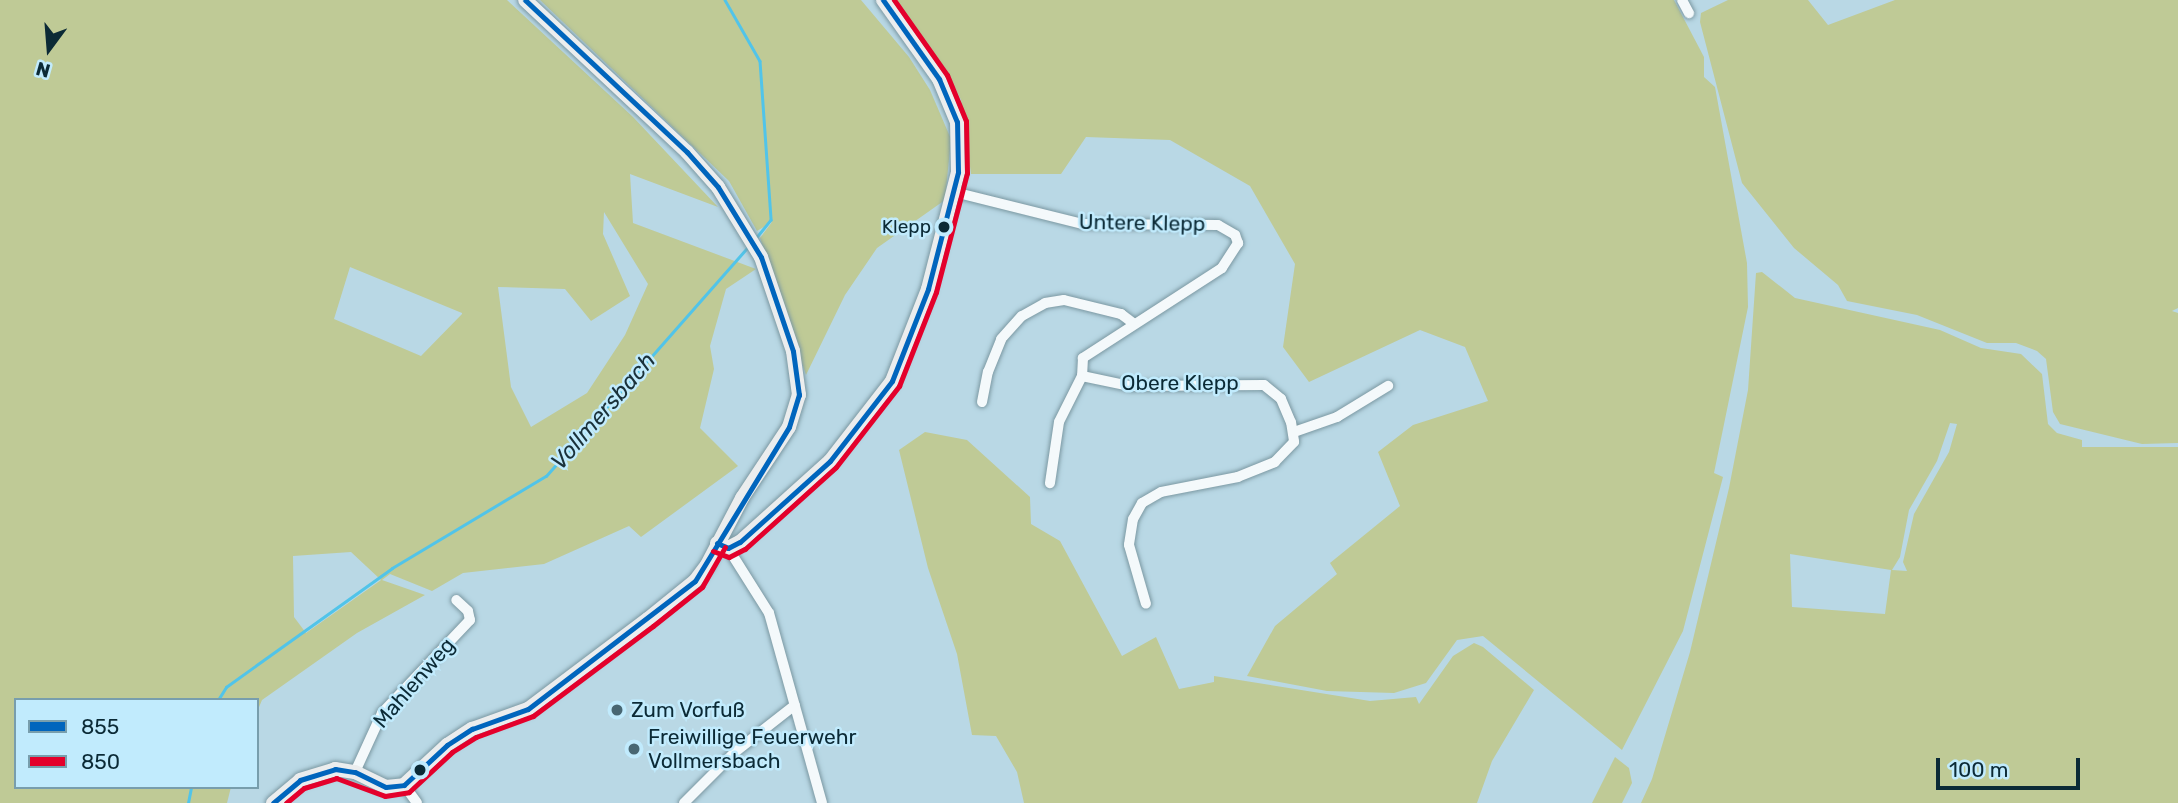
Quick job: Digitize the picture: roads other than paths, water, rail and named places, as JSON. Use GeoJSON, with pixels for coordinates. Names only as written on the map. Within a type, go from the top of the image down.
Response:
{"type":"FeatureCollection","features":[{"type":"Feature","properties":{"kind":"main road"},"geometry":{"type":"LineString","coordinates":[[273,803],[300,780],[321,771],[355,772],[386,787],[404,785],[447,745],[472,729],[528,709],[695,581],[722,545],[789,427],[799,395],[793,351],[761,257],[746,229],[687,152],[525,0]]}},
{"type":"Feature","properties":{"kind":"main road"},"geometry":{"type":"LineString","coordinates":[[722,545],[830,461],[892,380],[919,314],[954,192],[959,140],[951,104],[923,53],[883,0]]}},
{"type":"Feature","properties":{"kind":"street"},"geometry":{"type":"LineString","coordinates":[[1682,0],[1689,13]]}},
{"type":"Feature","properties":{"kind":"street","name":"Untere Klepp"},"geometry":{"type":"LineString","coordinates":[[954,192],[1082,224],[1218,225],[1236,235],[1236,250],[1222,268],[1133,323],[1083,358],[1082,376]]}},
{"type":"Feature","properties":{"kind":"street"},"geometry":{"type":"LineString","coordinates":[[982,402],[988,372],[1001,338],[1022,316],[1045,303],[1064,300],[1121,314],[1133,323]]}},
{"type":"Feature","properties":{"kind":"street"},"geometry":{"type":"LineString","coordinates":[[1050,483],[1050,455],[1059,422],[1082,376]]}},
{"type":"Feature","properties":{"kind":"street","name":"Obere Klepp"},"geometry":{"type":"LineString","coordinates":[[1082,376],[1129,386],[1264,385],[1281,399],[1294,432]]}},
{"type":"Feature","properties":{"kind":"street"},"geometry":{"type":"LineString","coordinates":[[1146,604],[1129,545],[1133,519],[1142,503],[1161,492],[1206,485],[1275,462],[1294,442],[1294,432],[1337,417],[1388,386]]}},
{"type":"Feature","properties":{"kind":"street"},"geometry":{"type":"LineString","coordinates":[[722,545],[769,613],[822,803]]}},
{"type":"Feature","properties":{"kind":"street","name":"Mahlenweg"},"geometry":{"type":"LineString","coordinates":[[355,772],[382,713],[470,620],[468,611],[456,600]]}},
{"type":"Feature","properties":{"kind":"street"},"geometry":{"type":"LineString","coordinates":[[684,803],[735,752],[795,705]]}},
{"type":"Feature","properties":{"kind":"street"},"geometry":{"type":"LineString","coordinates":[[404,785],[417,803]]}},
{"type":"Feature","properties":{"kind":"waterway","name":"Vollmersbach"},"geometry":{"type":"LineString","coordinates":[[725,0],[760,61],[771,220],[757,237]]}},
{"type":"Feature","properties":{"kind":"waterway","name":"Vollmersbach"},"geometry":{"type":"LineString","coordinates":[[219,698],[226,687],[392,568],[546,476],[748,247]]}},
{"type":"Feature","properties":{"kind":"waterway","name":"Vollmersbach"},"geometry":{"type":"LineString","coordinates":[[188,803],[191,789]]}},
{"type":"Feature","properties":{"kind":"place","name":"Klepp"},"geometry":{"type":"Point","coordinates":[944,227]}},
{"type":"Feature","properties":{"kind":"place","name":"Zum Vorfuß"},"geometry":{"type":"Point","coordinates":[617,710]}},
{"type":"Feature","properties":{"kind":"place","name":"Freiwillige Feuerwehr Vollmersbach"},"geometry":{"type":"Point","coordinates":[634,749]}}]}
